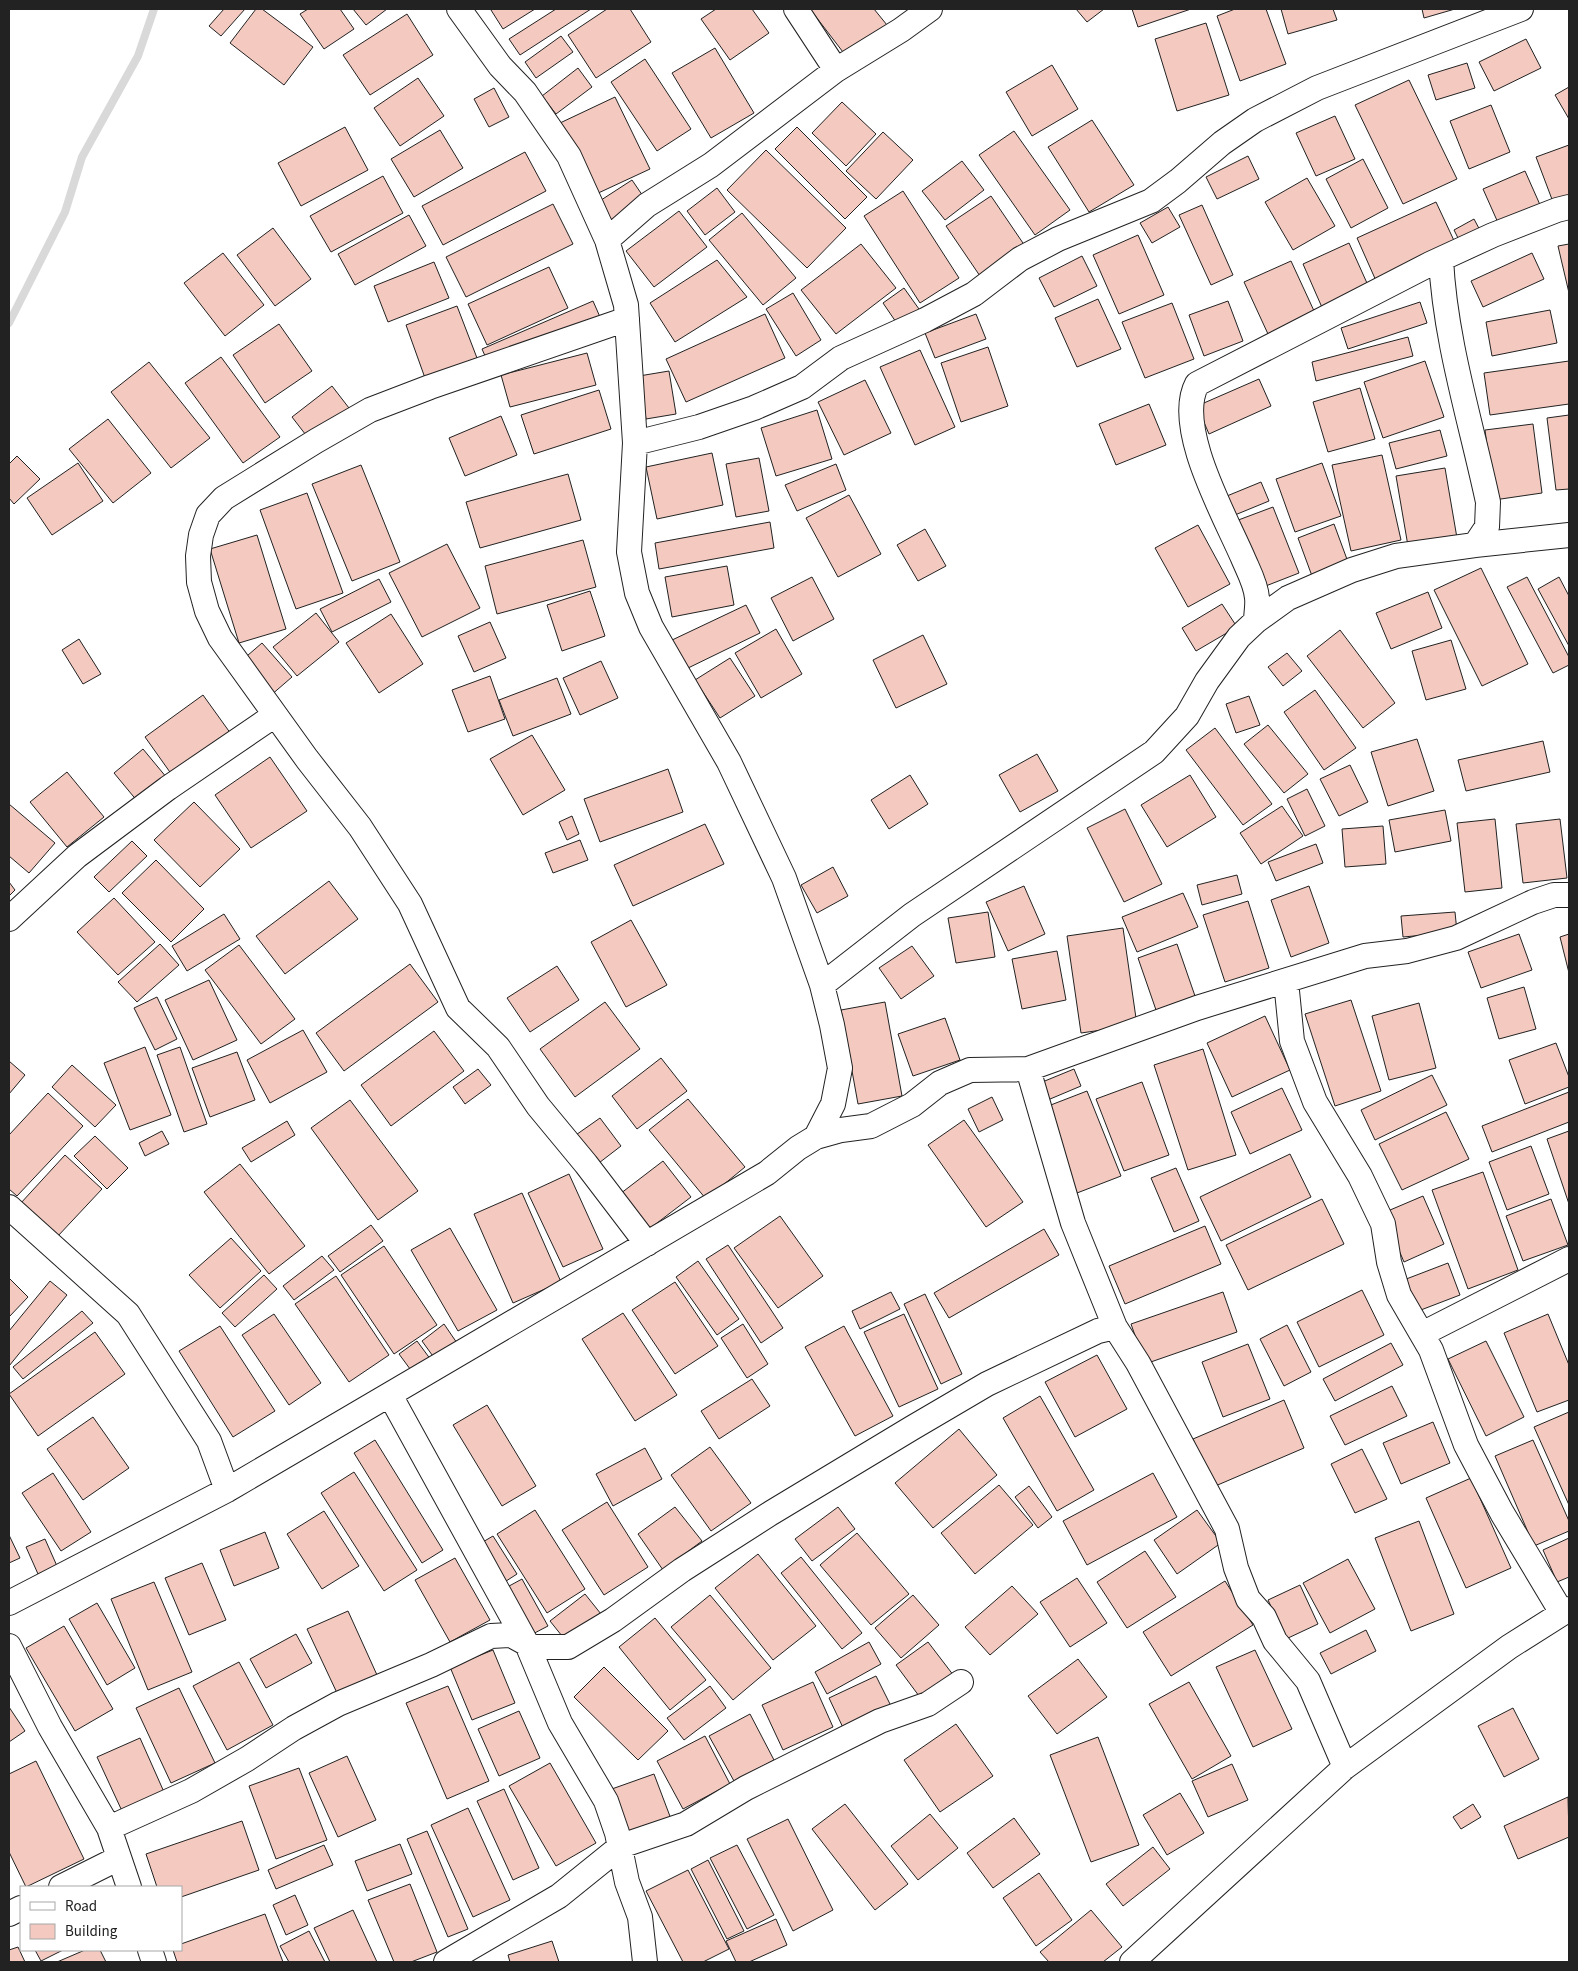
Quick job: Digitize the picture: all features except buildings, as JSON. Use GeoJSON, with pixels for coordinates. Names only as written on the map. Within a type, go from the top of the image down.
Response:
{"type":"FeatureCollection","features":[{"type":"Feature","properties":{"kind":"street"},"geometry":{"type":"LineString","coordinates":[[459,9],[500,66],[525,92],[569,156],[608,240],[626,306],[635,443],[629,552],[637,593],[651,627],[729,762],[784,878],[822,985],[840,1068],[834,1104],[816,1137]]}},
{"type":"Feature","properties":{"kind":"street"},"geometry":{"type":"LineString","coordinates":[[796,9],[836,70]]}},
{"type":"Feature","properties":{"kind":"street"},"geometry":{"type":"LineString","coordinates":[[608,240],[646,205],[711,165],[836,70],[901,30],[930,9]]}},
{"type":"Feature","properties":{"kind":"street"},"geometry":{"type":"LineString","coordinates":[[635,443],[699,427],[754,408],[802,387],[840,358],[925,320],[974,294],[1020,259],[1058,239],[1151,201],[1178,181],[1222,143],[1255,120],[1317,88],[1521,9]]}},
{"type":"Feature","properties":{"kind":"street"},"geometry":{"type":"LineString","coordinates":[[1256,621],[1257,598],[1252,580],[1216,502],[1196,443],[1191,420],[1192,393],[1197,384],[1441,259],[1493,235],[1569,207]]}},
{"type":"Feature","properties":{"kind":"street"},"geometry":{"type":"LineString","coordinates":[[1441,259],[1442,290],[1448,325],[1488,502],[1487,527],[1475,545]]}},
{"type":"Feature","properties":{"kind":"street"},"geometry":{"type":"LineString","coordinates":[[627,319],[430,387],[370,410],[224,498],[208,515],[201,535],[198,556],[199,582],[207,611],[220,638],[275,715],[360,827],[410,904],[458,1008],[498,1047],[538,1106],[586,1164],[646,1244]]}},
{"type":"Feature","properties":{"kind":"street"},"geometry":{"type":"LineString","coordinates":[[822,985],[912,915],[1154,752],[1187,716],[1207,681],[1239,637],[1256,621],[1288,598],[1352,570],[1396,556],[1569,535]]}},
{"type":"Feature","properties":{"kind":"street"},"geometry":{"type":"LineString","coordinates":[[9,919],[78,856],[168,788],[275,715]]}},
{"type":"Feature","properties":{"kind":"street"},"geometry":{"type":"LineString","coordinates":[[9,1603],[227,1490],[767,1172],[798,1148],[816,1137],[840,1130],[871,1126],[912,1105],[940,1083],[970,1070],[1028,1069],[1196,1008],[1365,956],[1406,951],[1456,938],[1533,902],[1554,895],[1569,895]]}},
{"type":"Feature","properties":{"kind":"street"},"geometry":{"type":"LineString","coordinates":[[1132,1962],[1345,1767],[1509,1646],[1566,1611],[1502,1513],[1466,1445],[1431,1350],[1399,1295],[1389,1262],[1383,1224],[1360,1176],[1315,1102],[1292,1041],[1286,981]]}},
{"type":"Feature","properties":{"kind":"street"},"geometry":{"type":"LineString","coordinates":[[1028,1069],[1073,1223],[1115,1327],[1138,1364],[1227,1529],[1236,1568],[1248,1599],[1264,1617],[1275,1641],[1308,1681],[1345,1767]]}},
{"type":"Feature","properties":{"kind":"street"},"geometry":{"type":"LineString","coordinates":[[9,1207],[128,1314],[209,1441],[227,1490]]}},
{"type":"Feature","properties":{"kind":"street"},"geometry":{"type":"LineString","coordinates":[[1422,1334],[1569,1260]]}},
{"type":"Feature","properties":{"kind":"street"},"geometry":{"type":"LineString","coordinates":[[108,1828],[191,1791],[248,1759],[294,1728],[338,1704],[431,1665],[491,1636],[511,1635],[533,1647],[568,1646],[613,1620],[682,1570],[771,1513],[988,1384],[1098,1331],[1115,1327]]}},
{"type":"Feature","properties":{"kind":"street"},"geometry":{"type":"LineString","coordinates":[[390,1395],[527,1644],[560,1723],[606,1801],[621,1846],[628,1882],[640,1917],[644,1962]]}},
{"type":"Feature","properties":{"kind":"street"},"geometry":{"type":"LineString","coordinates":[[9,1646],[50,1727],[108,1828],[129,1886]]}},
{"type":"Feature","properties":{"kind":"street"},"geometry":{"type":"LineString","coordinates":[[446,1962],[559,1896],[621,1846],[686,1824],[746,1788],[880,1721],[928,1704],[961,1682]]}},
{"type":"Feature","properties":{"kind":"street"},"geometry":{"type":"LineString","coordinates":[[63,1886],[119,1858]]}},
{"type":"Feature","properties":{"kind":"waterway"},"geometry":{"type":"LineString","coordinates":[[9,323],[65,212],[82,157],[138,56],[154,9]]}}]}
